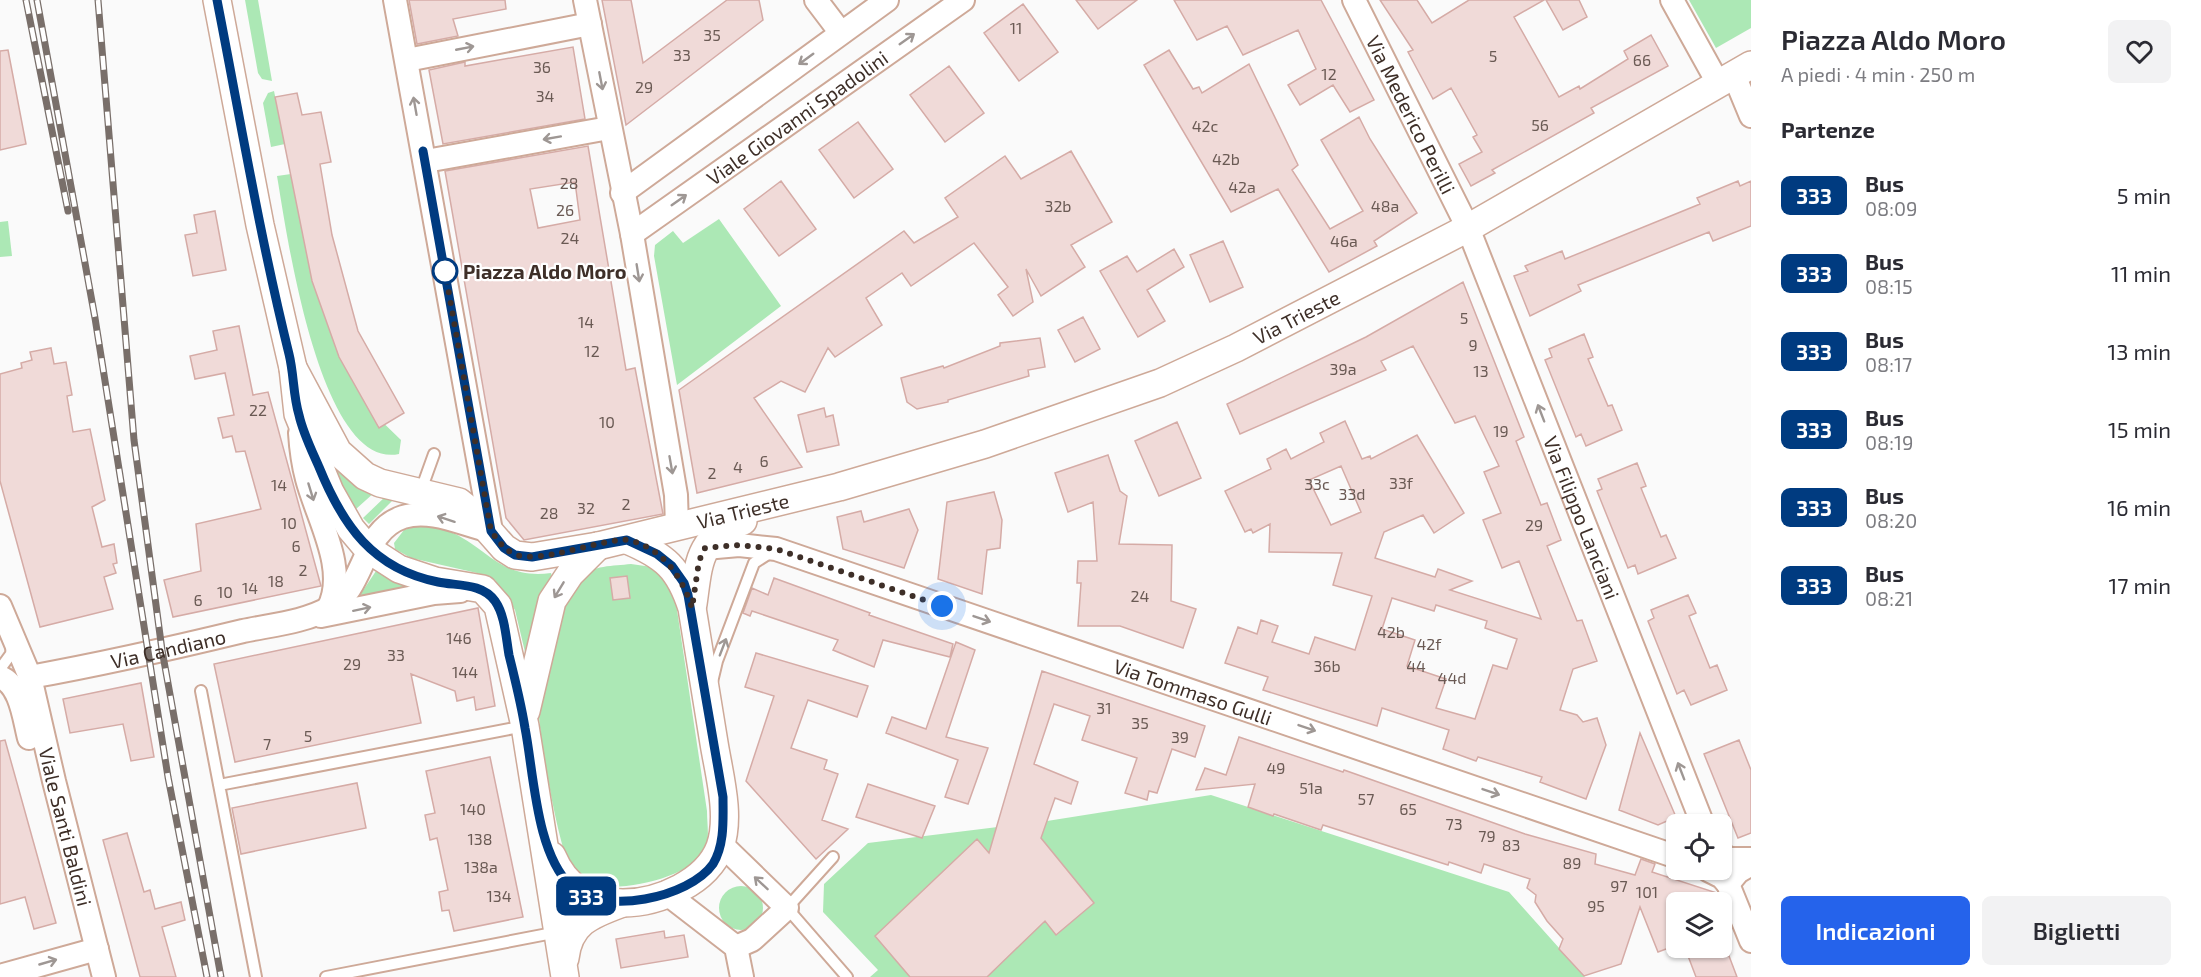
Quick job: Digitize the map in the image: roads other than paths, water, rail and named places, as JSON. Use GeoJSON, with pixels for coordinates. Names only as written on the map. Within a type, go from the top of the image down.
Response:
{"type":"FeatureCollection","features":[{"type":"Feature","properties":{"kind":"street"},"geometry":{"type":"LineString","coordinates":[[217,0],[260,225],[293,368],[307,479],[332,555],[335,592],[328,609]]}},
{"type":"Feature","properties":{"kind":"street"},"geometry":{"type":"LineString","coordinates":[[395,0],[491,531]]}},
{"type":"Feature","properties":{"kind":"street"},"geometry":{"type":"LineString","coordinates":[[293,368],[327,434],[350,465],[380,483],[459,502],[491,531],[504,548],[515,555],[532,557],[598,546],[677,527],[676,495],[632,234],[585,0]]}},
{"type":"Feature","properties":{"kind":"street"},"geometry":{"type":"LineString","coordinates":[[816,0],[841,33]]}},
{"type":"Feature","properties":{"kind":"street","name":"Viale Giovanni Spadolini"},"geometry":{"type":"LineString","coordinates":[[622,193],[887,0]]}},
{"type":"Feature","properties":{"kind":"street","name":"Viale Giovanni Spadolini"},"geometry":{"type":"LineString","coordinates":[[632,234],[963,0]]}},
{"type":"Feature","properties":{"kind":"street","name":"Via Mederico Perilli"},"geometry":{"type":"LineString","coordinates":[[1354,0],[1468,228]]}},
{"type":"Feature","properties":{"kind":"street"},"geometry":{"type":"LineString","coordinates":[[1672,0],[1734,74],[1751,116]]}},
{"type":"Feature","properties":{"kind":"street"},"geometry":{"type":"LineString","coordinates":[[407,60],[590,24]]}},
{"type":"Feature","properties":{"kind":"street","name":"Via Trieste"},"geometry":{"type":"LineString","coordinates":[[677,527],[808,495],[985,444],[1160,383],[1236,348],[1468,228],[1734,74]]}},
{"type":"Feature","properties":{"kind":"street"},"geometry":{"type":"LineString","coordinates":[[425,156],[609,128]]}},
{"type":"Feature","properties":{"kind":"street","name":"Via Filippo Lanciani"},"geometry":{"type":"LineString","coordinates":[[1468,228],[1696,814]]}},
{"type":"Feature","properties":{"kind":"street"},"geometry":{"type":"LineString","coordinates":[[298,414],[330,492],[351,529],[368,549],[399,569],[435,581],[483,589],[498,606],[525,724],[565,972]]}},
{"type":"Feature","properties":{"kind":"street","name":"Via Trieste"},"geometry":{"type":"LineString","coordinates":[[705,548],[720,531],[808,495]]}},
{"type":"Feature","properties":{"kind":"street"},"geometry":{"type":"LineString","coordinates":[[401,518],[430,515],[491,531]]}},
{"type":"Feature","properties":{"kind":"street","name":"Via Candiano"},"geometry":{"type":"LineString","coordinates":[[30,677],[305,617],[328,609],[351,587],[368,549],[381,533],[401,518]]}},
{"type":"Feature","properties":{"kind":"street"},"geometry":{"type":"LineString","coordinates":[[565,972],[569,938],[577,925],[590,915],[624,903],[666,894],[693,881],[707,870],[721,844],[723,797],[692,608],[684,583],[672,566],[657,554],[627,540]]}},
{"type":"Feature","properties":{"kind":"street","name":"Via Tommaso Gulli"},"geometry":{"type":"LineString","coordinates":[[705,548],[739,545],[776,549],[1666,851]]}},
{"type":"Feature","properties":{"kind":"street"},"geometry":{"type":"LineString","coordinates":[[525,724],[552,601],[570,574],[598,546]]}},
{"type":"Feature","properties":{"kind":"street"},"geometry":{"type":"LineString","coordinates":[[692,608],[699,561],[705,548]]}},
{"type":"Feature","properties":{"kind":"street","name":"Via Candiano"},"geometry":{"type":"LineString","coordinates":[[305,617],[330,616],[434,593],[483,589]]}},
{"type":"Feature","properties":{"kind":"street","name":"Viale Santi Baldini"},"geometry":{"type":"LineString","coordinates":[[0,606],[30,677],[54,782],[104,977]]}},
{"type":"Feature","properties":{"kind":"street"},"geometry":{"type":"LineString","coordinates":[[0,677],[6,679],[16,692],[30,741],[54,782]]}},
{"type":"Feature","properties":{"kind":"street"},"geometry":{"type":"LineString","coordinates":[[545,839],[559,873],[573,889],[596,900],[624,903]]}},
{"type":"Feature","properties":{"kind":"street"},"geometry":{"type":"LineString","coordinates":[[721,844],[787,908],[752,940],[736,947]]}},
{"type":"Feature","properties":{"kind":"street"},"geometry":{"type":"LineString","coordinates":[[1732,859],[1751,859]]}},
{"type":"Feature","properties":{"kind":"street"},"geometry":{"type":"LineString","coordinates":[[1732,872],[1738,872],[1751,864]]}},
{"type":"Feature","properties":{"kind":"street"},"geometry":{"type":"LineString","coordinates":[[1724,880],[1751,941]]}},
{"type":"Feature","properties":{"kind":"street"},"geometry":{"type":"LineString","coordinates":[[666,894],[736,947],[742,977]]}},
{"type":"Feature","properties":{"kind":"street"},"geometry":{"type":"LineString","coordinates":[[0,976],[96,949]]}},
{"type":"Feature","properties":{"kind":"lane"},"geometry":{"type":"LineString","coordinates":[[401,518],[421,492],[434,454]]}},
{"type":"Feature","properties":{"kind":"lane"},"geometry":{"type":"LineString","coordinates":[[707,703],[717,661],[754,562],[776,549]]}},
{"type":"Feature","properties":{"kind":"lane"},"geometry":{"type":"LineString","coordinates":[[0,669],[11,654],[12,639]]}},
{"type":"Feature","properties":{"kind":"lane"},"geometry":{"type":"LineString","coordinates":[[201,691],[256,977]]}},
{"type":"Feature","properties":{"kind":"lane"},"geometry":{"type":"LineString","coordinates":[[219,785],[525,724]]}},
{"type":"Feature","properties":{"kind":"lane"},"geometry":{"type":"LineString","coordinates":[[833,857],[787,908],[847,977]]}},
{"type":"Feature","properties":{"kind":"lane"},"geometry":{"type":"LineString","coordinates":[[326,977],[559,932]]}},
{"type":"Feature","properties":{"kind":"railway"},"geometry":{"type":"LineString","coordinates":[[26,0],[68,211]]}},
{"type":"Feature","properties":{"kind":"railway"},"geometry":{"type":"LineString","coordinates":[[37,0],[95,318],[168,777],[207,977]]}},
{"type":"Feature","properties":{"kind":"railway"},"geometry":{"type":"LineString","coordinates":[[98,0],[134,440],[162,650],[221,977]]}},
{"type":"Feature","properties":{"kind":"place","name":"Piazza Aldo Moro"},"geometry":{"type":"Point","coordinates":[445,271]}}]}
